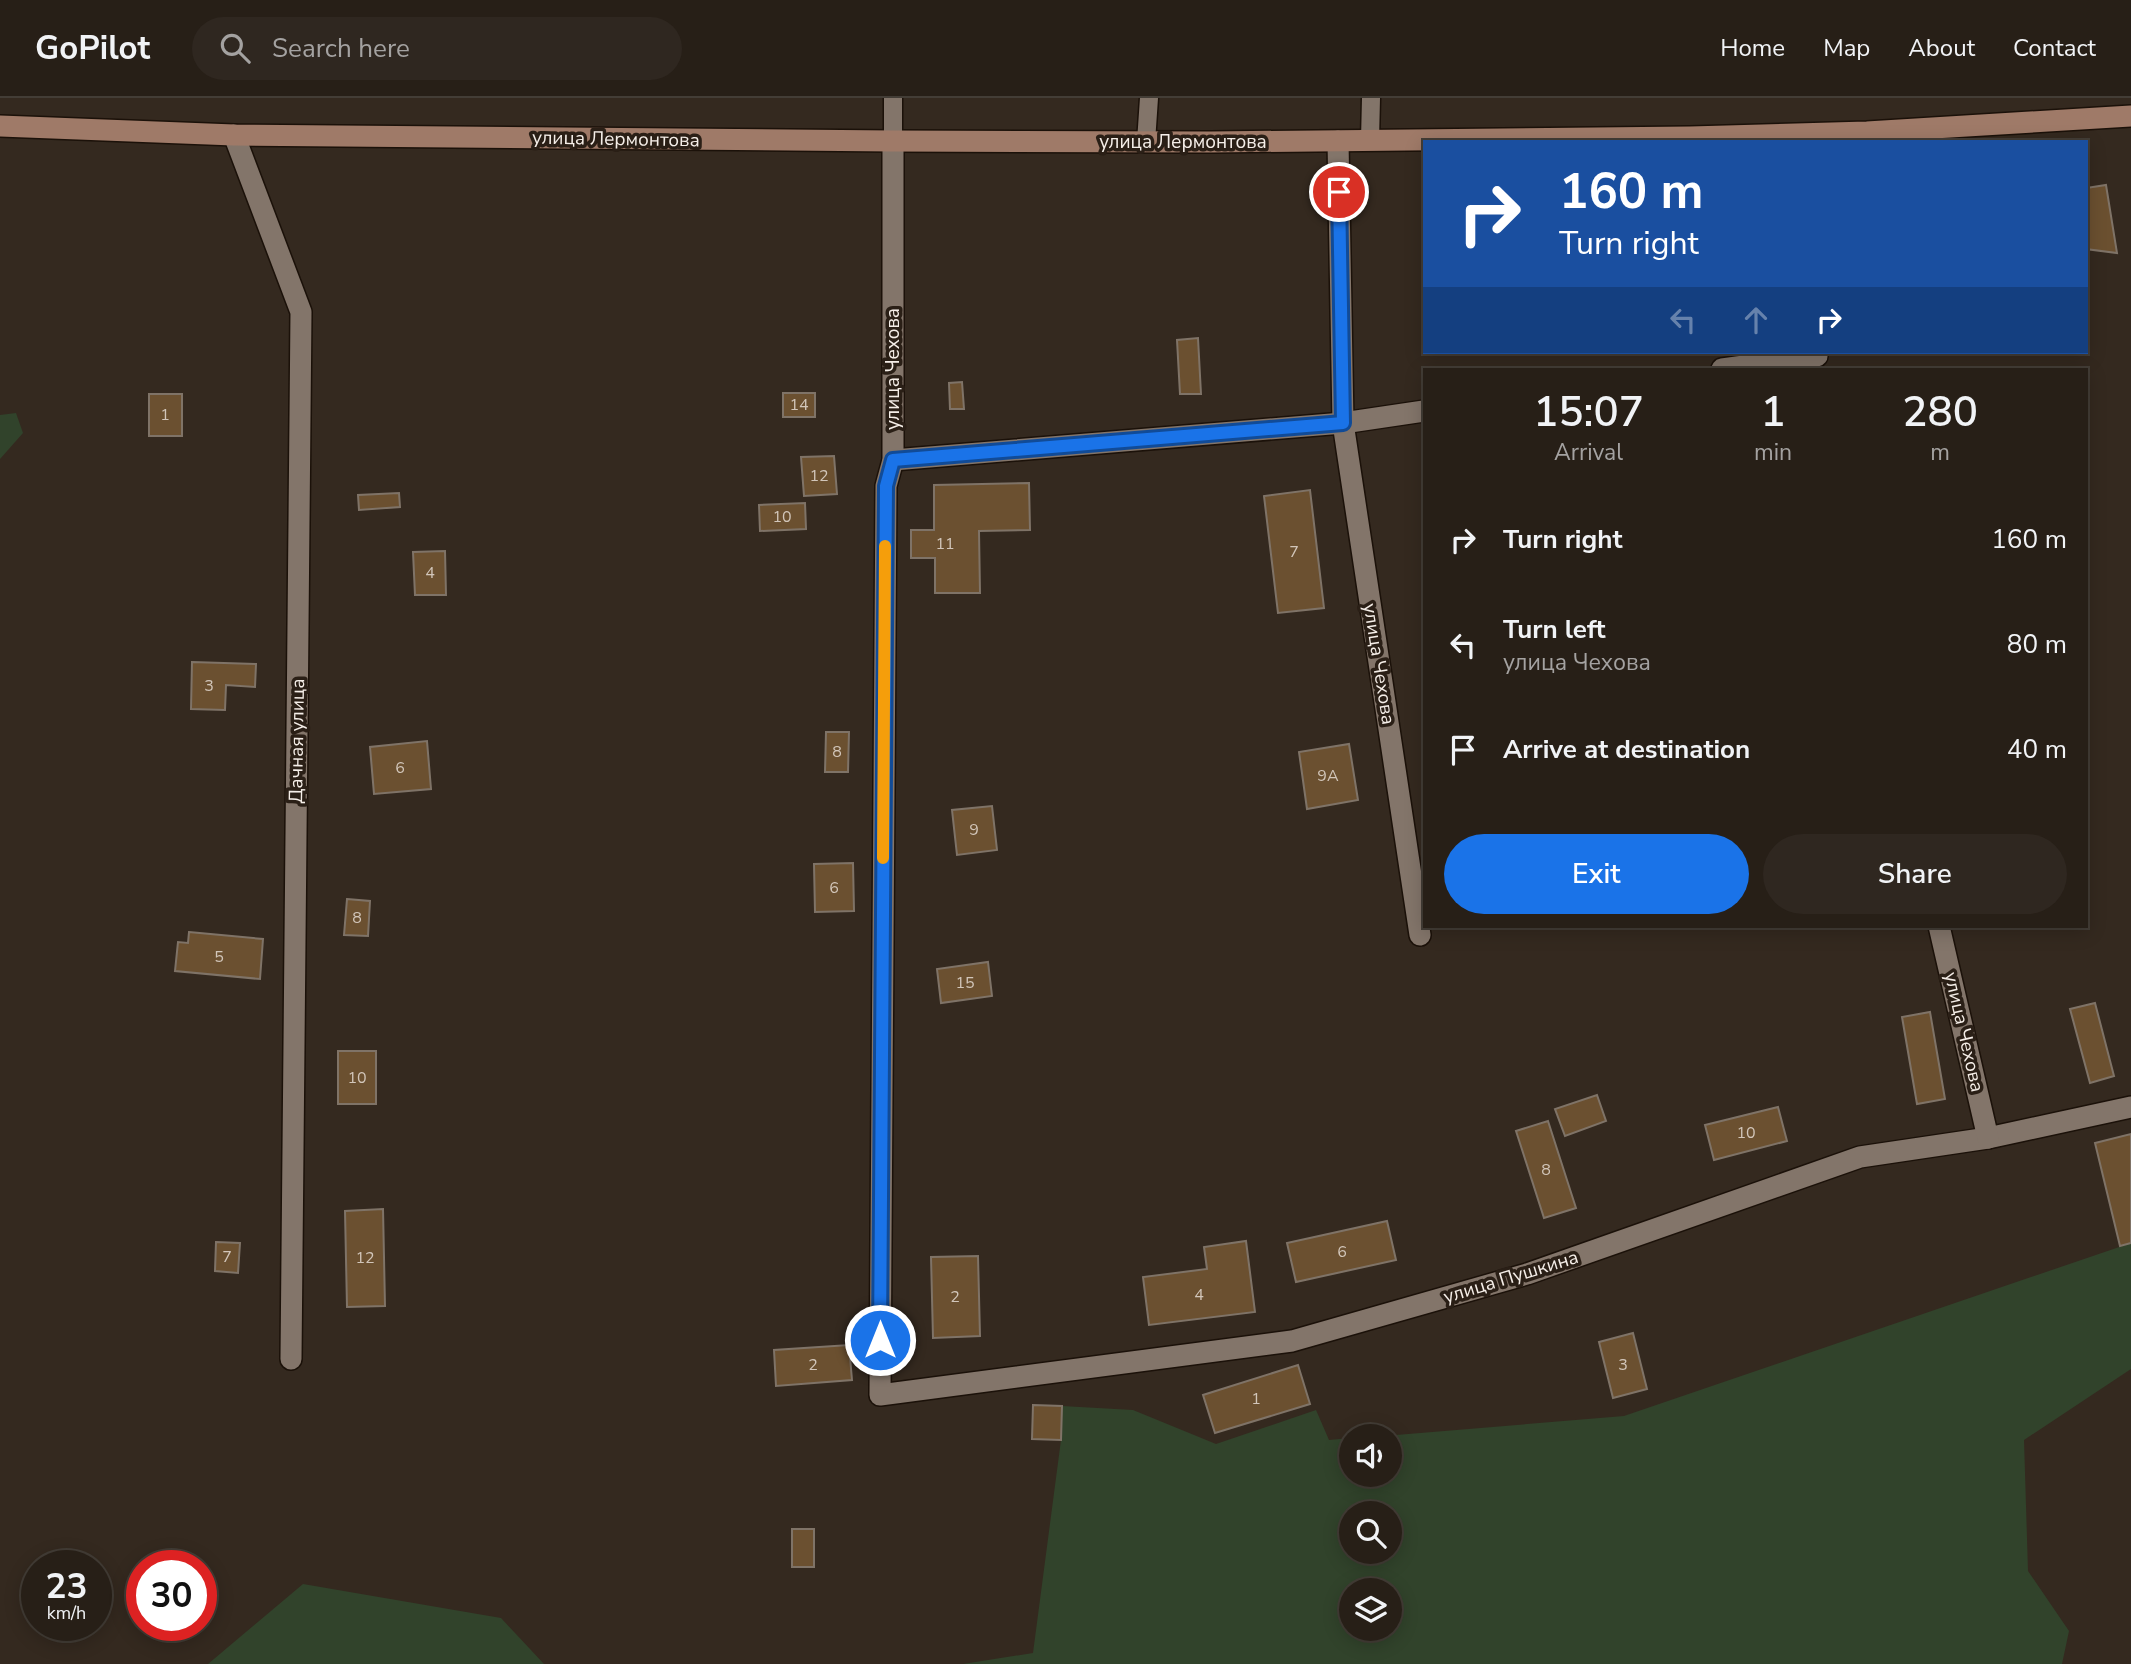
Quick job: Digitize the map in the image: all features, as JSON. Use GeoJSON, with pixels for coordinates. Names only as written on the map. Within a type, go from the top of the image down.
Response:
{"type":"FeatureCollection","features":[{"type":"Feature","properties":{"kind":"street","name":"улица Лермонтова"},"geometry":{"type":"LineString","coordinates":[[0,126],[234,135],[1146,142],[1866,137],[2131,116]]}},
{"type":"Feature","properties":{"kind":"street","name":"Дачная улица"},"geometry":{"type":"LineString","coordinates":[[234,135],[301,312],[291,1359]]}},
{"type":"Feature","properties":{"kind":"street","name":"улица Чехова"},"geometry":{"type":"LineString","coordinates":[[880,1395],[886,486],[893,460],[892,141]]}},
{"type":"Feature","properties":{"kind":"street","name":"улица Чехова"},"geometry":{"type":"LineString","coordinates":[[1338,141],[1343,423],[1420,935]]}},
{"type":"Feature","properties":{"kind":"street"},"geometry":{"type":"LineString","coordinates":[[1732,368],[1818,359]]}},
{"type":"Feature","properties":{"kind":"street"},"geometry":{"type":"LineString","coordinates":[[893,460],[1343,423],[1423,411]]}},
{"type":"Feature","properties":{"kind":"street","name":"улица Чехова"},"geometry":{"type":"LineString","coordinates":[[1939,928],[1988,1138]]}},
{"type":"Feature","properties":{"kind":"street","name":"улица Пушкина"},"geometry":{"type":"LineString","coordinates":[[880,1395],[1292,1341],[1527,1274],[1860,1157],[1988,1138],[2131,1107]]}},
{"type":"Feature","properties":{"kind":"lane"},"geometry":{"type":"LineString","coordinates":[[892,141],[893,98]]}},
{"type":"Feature","properties":{"kind":"lane"},"geometry":{"type":"LineString","coordinates":[[1146,142],[1149,98]]}},
{"type":"Feature","properties":{"kind":"lane"},"geometry":{"type":"LineString","coordinates":[[1370,140],[1371,98]]}},
{"type":"Feature","properties":{"kind":"green space"},"geometry":{"type":"Polygon","coordinates":[[[16,413],[23,433],[0,459],[0,415],[16,413]]]}},
{"type":"Feature","properties":{"kind":"green space"},"geometry":{"type":"Polygon","coordinates":[[[2131,1243],[2131,1369],[2024,1440],[2028,1571],[2069,1631],[2062,1664],[963,1664],[1033,1653],[1061,1440],[1062,1406],[1133,1410],[1216,1444],[1316,1410],[1329,1440],[1339,1439],[1339,1487],[1402,1487],[1402,1434],[1624,1416],[2131,1243]]]}},
{"type":"Feature","properties":{"kind":"green space"},"geometry":{"type":"Polygon","coordinates":[[[303,1584],[501,1618],[544,1664],[208,1664],[303,1584]]]}},
{"type":"Feature","properties":{"kind":"building"},"geometry":{"type":"Polygon","coordinates":[[[2106,185],[2117,253],[2088,249],[2088,188],[2106,185]]]}},
{"type":"Feature","properties":{"kind":"building"},"geometry":{"type":"Polygon","coordinates":[[[1198,338],[1201,394],[1180,394],[1177,340],[1198,338]]]}},
{"type":"Feature","properties":{"kind":"building"},"geometry":{"type":"Polygon","coordinates":[[[962,382],[964,409],[950,409],[949,383],[962,382]]]}},
{"type":"Feature","properties":{"kind":"building"},"geometry":{"type":"Polygon","coordinates":[[[783,393],[815,393],[815,417],[783,417],[783,393]]]}},
{"type":"Feature","properties":{"kind":"building"},"geometry":{"type":"Polygon","coordinates":[[[149,394],[182,394],[182,436],[149,436],[149,394]]]}},
{"type":"Feature","properties":{"kind":"building"},"geometry":{"type":"Polygon","coordinates":[[[834,456],[837,494],[804,496],[801,457],[834,456]]]}},
{"type":"Feature","properties":{"kind":"building"},"geometry":{"type":"Polygon","coordinates":[[[1029,483],[1030,530],[979,531],[980,593],[935,593],[935,558],[911,558],[911,530],[934,530],[934,485],[1029,483]]]}},
{"type":"Feature","properties":{"kind":"building"},"geometry":{"type":"Polygon","coordinates":[[[1310,490],[1324,608],[1278,613],[1264,496],[1310,490]]]}},
{"type":"Feature","properties":{"kind":"building"},"geometry":{"type":"Polygon","coordinates":[[[399,493],[400,507],[359,510],[358,495],[399,493]]]}},
{"type":"Feature","properties":{"kind":"building"},"geometry":{"type":"Polygon","coordinates":[[[805,503],[806,529],[760,531],[759,505],[805,503]]]}},
{"type":"Feature","properties":{"kind":"building"},"geometry":{"type":"Polygon","coordinates":[[[445,551],[446,595],[415,595],[413,552],[445,551]]]}},
{"type":"Feature","properties":{"kind":"building"},"geometry":{"type":"Polygon","coordinates":[[[192,662],[256,664],[255,687],[226,685],[225,710],[191,709],[192,662]]]}},
{"type":"Feature","properties":{"kind":"building"},"geometry":{"type":"Polygon","coordinates":[[[826,732],[849,732],[848,772],[825,772],[826,732]]]}},
{"type":"Feature","properties":{"kind":"building"},"geometry":{"type":"Polygon","coordinates":[[[427,741],[431,789],[374,794],[370,747],[427,741]]]}},
{"type":"Feature","properties":{"kind":"building"},"geometry":{"type":"Polygon","coordinates":[[[1349,744],[1358,800],[1307,809],[1299,752],[1349,744]]]}},
{"type":"Feature","properties":{"kind":"building"},"geometry":{"type":"Polygon","coordinates":[[[992,806],[997,850],[957,855],[952,810],[992,806]]]}},
{"type":"Feature","properties":{"kind":"building"},"geometry":{"type":"Polygon","coordinates":[[[853,863],[854,911],[815,912],[814,864],[853,863]]]}},
{"type":"Feature","properties":{"kind":"building"},"geometry":{"type":"Polygon","coordinates":[[[347,899],[370,901],[368,936],[344,935],[347,899]]]}},
{"type":"Feature","properties":{"kind":"building"},"geometry":{"type":"Polygon","coordinates":[[[189,932],[263,939],[260,979],[175,971],[178,942],[188,943],[189,932]]]}},
{"type":"Feature","properties":{"kind":"building"},"geometry":{"type":"Polygon","coordinates":[[[988,962],[992,996],[941,1003],[937,969],[988,962]]]}},
{"type":"Feature","properties":{"kind":"building"},"geometry":{"type":"Polygon","coordinates":[[[2095,1003],[2114,1076],[2090,1083],[2070,1009],[2095,1003]]]}},
{"type":"Feature","properties":{"kind":"building"},"geometry":{"type":"Polygon","coordinates":[[[1930,1012],[1945,1099],[1917,1104],[1902,1017],[1930,1012]]]}},
{"type":"Feature","properties":{"kind":"building"},"geometry":{"type":"Polygon","coordinates":[[[338,1051],[376,1051],[376,1104],[338,1104],[338,1051]]]}},
{"type":"Feature","properties":{"kind":"building"},"geometry":{"type":"Polygon","coordinates":[[[1597,1095],[1606,1121],[1565,1136],[1555,1109],[1597,1095]]]}},
{"type":"Feature","properties":{"kind":"building"},"geometry":{"type":"Polygon","coordinates":[[[1778,1107],[1787,1141],[1714,1160],[1705,1125],[1778,1107]]]}},
{"type":"Feature","properties":{"kind":"building"},"geometry":{"type":"Polygon","coordinates":[[[1548,1121],[1576,1208],[1544,1218],[1516,1131],[1548,1121]]]}},
{"type":"Feature","properties":{"kind":"building"},"geometry":{"type":"Polygon","coordinates":[[[2131,1134],[2131,1243],[2120,1246],[2095,1143],[2131,1134]]]}},
{"type":"Feature","properties":{"kind":"building"},"geometry":{"type":"Polygon","coordinates":[[[383,1209],[385,1306],[347,1307],[345,1211],[383,1209]]]}},
{"type":"Feature","properties":{"kind":"building"},"geometry":{"type":"Polygon","coordinates":[[[1387,1221],[1396,1260],[1296,1282],[1287,1243],[1387,1221]]]}},
{"type":"Feature","properties":{"kind":"building"},"geometry":{"type":"Polygon","coordinates":[[[1246,1241],[1255,1312],[1149,1325],[1143,1277],[1207,1269],[1204,1247],[1246,1241]]]}},
{"type":"Feature","properties":{"kind":"building"},"geometry":{"type":"Polygon","coordinates":[[[216,1242],[240,1243],[238,1273],[215,1271],[216,1242]]]}},
{"type":"Feature","properties":{"kind":"building"},"geometry":{"type":"Polygon","coordinates":[[[978,1256],[980,1336],[933,1338],[931,1257],[978,1256]]]}},
{"type":"Feature","properties":{"kind":"building"},"geometry":{"type":"Polygon","coordinates":[[[1633,1333],[1647,1389],[1613,1398],[1599,1342],[1633,1333]]]}},
{"type":"Feature","properties":{"kind":"building"},"geometry":{"type":"Polygon","coordinates":[[[849,1345],[852,1380],[776,1386],[774,1350],[849,1345]]]}},
{"type":"Feature","properties":{"kind":"building"},"geometry":{"type":"Polygon","coordinates":[[[1298,1365],[1310,1404],[1215,1433],[1203,1395],[1298,1365]]]}},
{"type":"Feature","properties":{"kind":"building"},"geometry":{"type":"Polygon","coordinates":[[[1033,1405],[1062,1406],[1061,1440],[1032,1439],[1033,1405]]]}},
{"type":"Feature","properties":{"kind":"building"},"geometry":{"type":"Polygon","coordinates":[[[792,1529],[814,1529],[814,1567],[792,1567],[792,1529]]]}},
{"type":"Feature","properties":{"kind":"slow traffic"},"geometry":{"type":"LineString","coordinates":[[883,858],[885,546]]}},
{"type":"Feature","properties":{"kind":"route"},"geometry":{"type":"LineString","coordinates":[[880,1340],[886,486],[893,460],[1343,423],[1339,192]]}}]}
